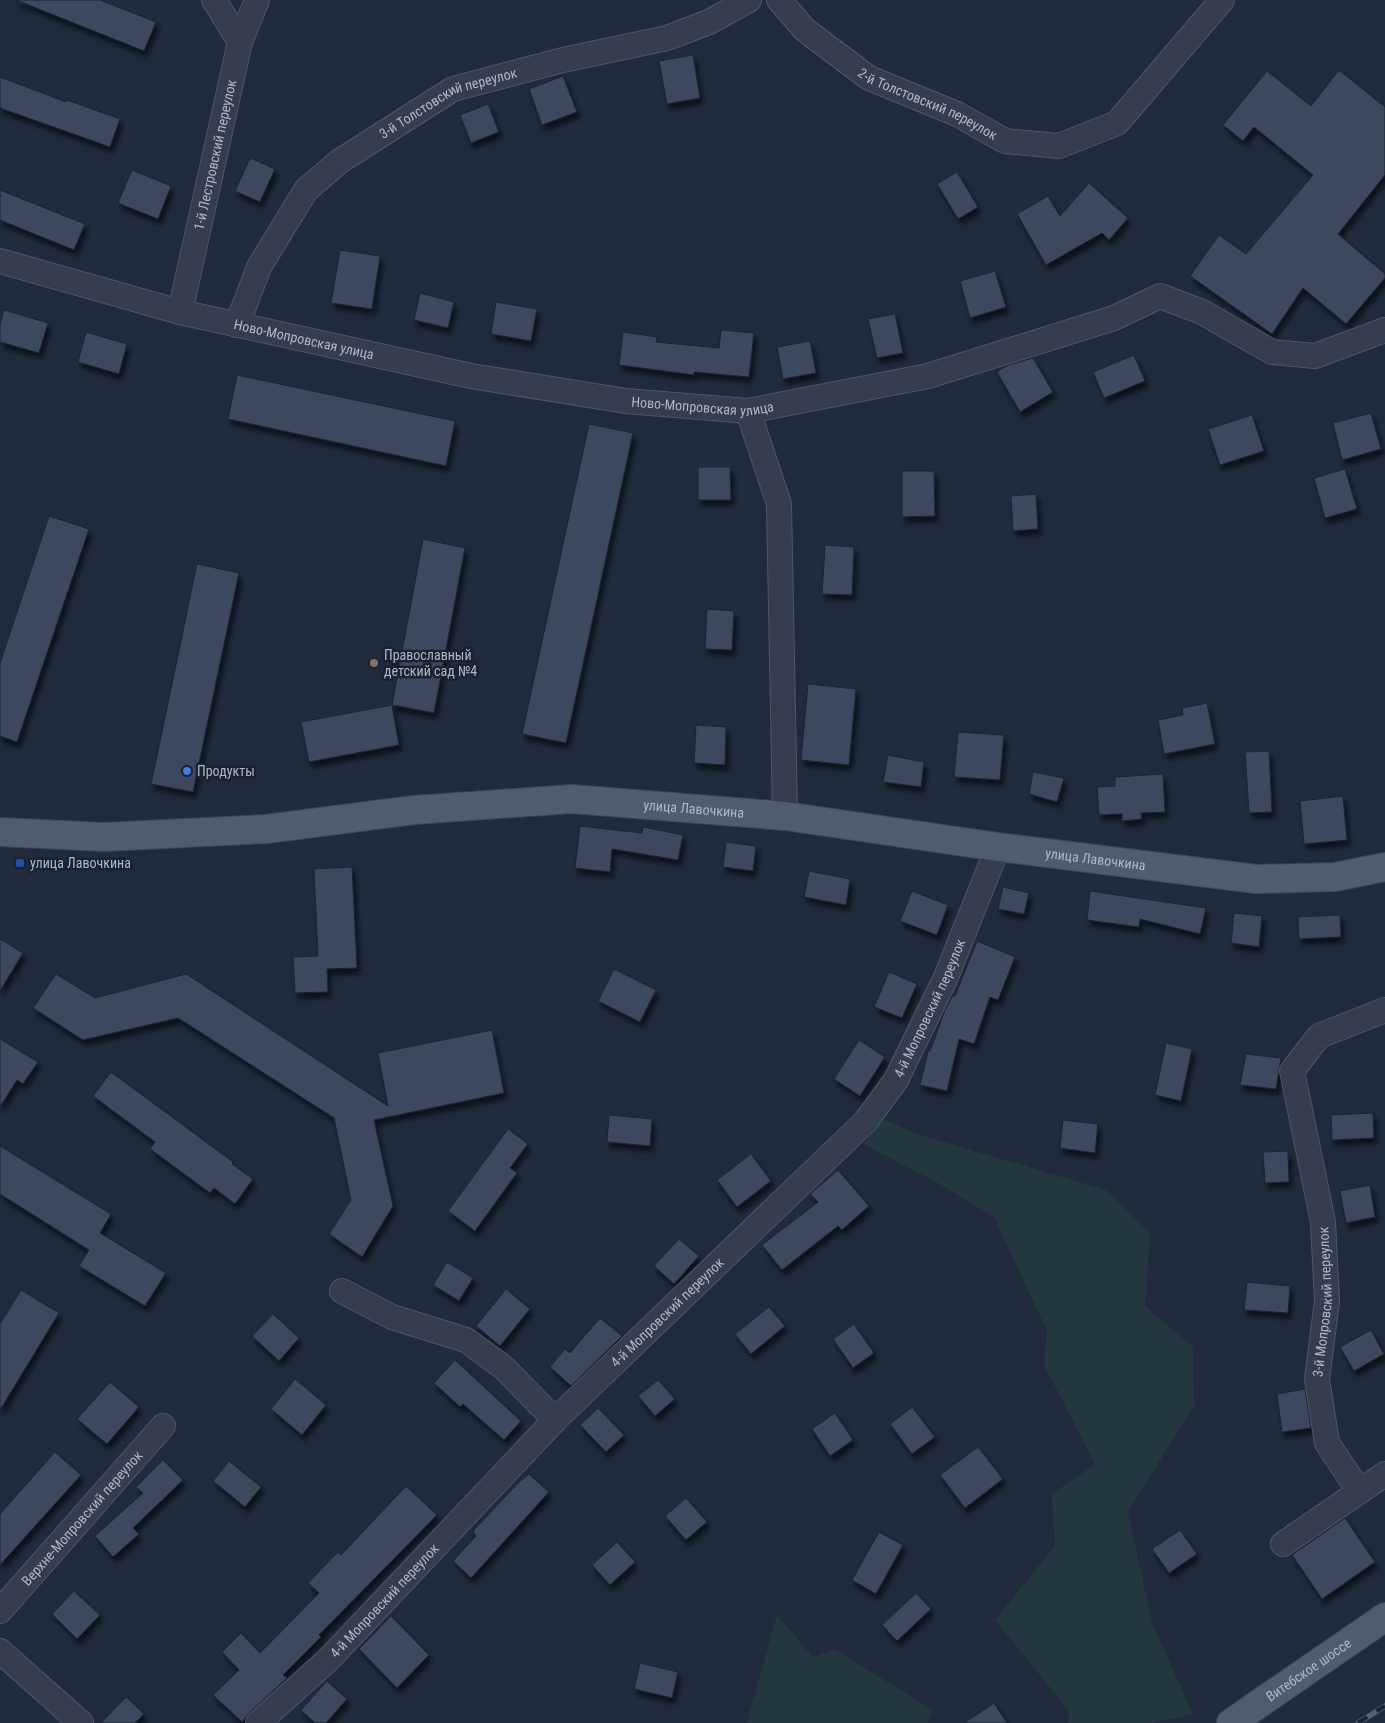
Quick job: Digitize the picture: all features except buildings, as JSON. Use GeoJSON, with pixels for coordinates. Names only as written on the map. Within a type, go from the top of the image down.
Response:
{"type":"FeatureCollection","features":[{"type":"Feature","properties":{"kind":"main road","name":"улица Лавочкина"},"geometry":{"type":"LineString","coordinates":[[0,832],[104,837],[266,829],[414,810],[572,799],[785,816],[998,847],[1256,880],[1335,877],[1385,867]]}},
{"type":"Feature","properties":{"kind":"main road","name":"Витебское шоссе"},"geometry":{"type":"LineString","coordinates":[[1236,1720],[1385,1617]]}},
{"type":"Feature","properties":{"kind":"street"},"geometry":{"type":"LineString","coordinates":[[214,0],[240,42]]}},
{"type":"Feature","properties":{"kind":"street","name":"1-й Лестровский переулок"},"geometry":{"type":"LineString","coordinates":[[180,312],[240,42],[257,0]]}},
{"type":"Feature","properties":{"kind":"street","name":"3-й Толстовский переулок"},"geometry":{"type":"LineString","coordinates":[[237,325],[259,267],[306,190],[340,160],[453,89],[563,60],[668,38],[709,22],[749,0]]}},
{"type":"Feature","properties":{"kind":"street","name":"2-й Толстовский переулок"},"geometry":{"type":"LineString","coordinates":[[779,0],[805,30],[869,78],[957,114],[1005,142],[1059,146],[1117,123],[1222,0]]}},
{"type":"Feature","properties":{"kind":"street","name":"Ново-Мопровская улица"},"geometry":{"type":"LineString","coordinates":[[0,261],[180,312],[471,376],[626,401],[748,411],[928,376],[1114,318],[1160,296],[1202,312],[1272,352],[1315,356],[1385,330]]}},
{"type":"Feature","properties":{"kind":"street"},"geometry":{"type":"LineString","coordinates":[[748,411],[779,504],[785,816]]}},
{"type":"Feature","properties":{"kind":"street","name":"4-й Мопровский переулок"},"geometry":{"type":"LineString","coordinates":[[258,1723],[329,1659],[554,1420],[866,1122],[896,1080],[942,986],[998,847]]}},
{"type":"Feature","properties":{"kind":"street","name":"3-й Мопровский переулок"},"geometry":{"type":"LineString","coordinates":[[1359,1490],[1327,1443],[1317,1379],[1327,1301],[1323,1222],[1292,1071],[1319,1036],[1385,1010]]}},
{"type":"Feature","properties":{"kind":"street"},"geometry":{"type":"LineString","coordinates":[[342,1291],[392,1318],[466,1340],[503,1367],[554,1420]]}},
{"type":"Feature","properties":{"kind":"street","name":"Верхне-Мопровский переулок"},"geometry":{"type":"LineString","coordinates":[[0,1610],[163,1426]]}},
{"type":"Feature","properties":{"kind":"street"},"geometry":{"type":"LineString","coordinates":[[1283,1544],[1359,1490],[1385,1474]]}},
{"type":"Feature","properties":{"kind":"street"},"geometry":{"type":"LineString","coordinates":[[0,1651],[81,1723]]}},
{"type":"Feature","properties":{"kind":"green space"},"geometry":{"type":"Polygon","coordinates":[[[883,1119],[917,1134],[1106,1190],[1150,1233],[1145,1306],[1193,1347],[1194,1405],[1128,1512],[1152,1623],[1193,1714],[1152,1723],[1068,1723],[1069,1711],[995,1620],[1055,1546],[1052,1494],[1095,1464],[1044,1365],[1047,1331],[994,1217],[936,1182],[863,1144],[883,1119]]]}},
{"type":"Feature","properties":{"kind":"green space"},"geometry":{"type":"Polygon","coordinates":[[[777,1615],[813,1657],[834,1649],[933,1710],[928,1723],[747,1723],[777,1615]]]}},
{"type":"Feature","properties":{"kind":"railway"},"geometry":{"type":"LineString","coordinates":[[1358,1723],[1385,1706]]}},
{"type":"Feature","properties":{"kind":"place","name":"Православный детский сад №4"},"geometry":{"type":"Point","coordinates":[374,663]}},
{"type":"Feature","properties":{"kind":"place","name":"Продукты"},"geometry":{"type":"Point","coordinates":[187,771]}},
{"type":"Feature","properties":{"kind":"place","name":"улица Лавочкина"},"geometry":{"type":"Point","coordinates":[20,863]}}]}
